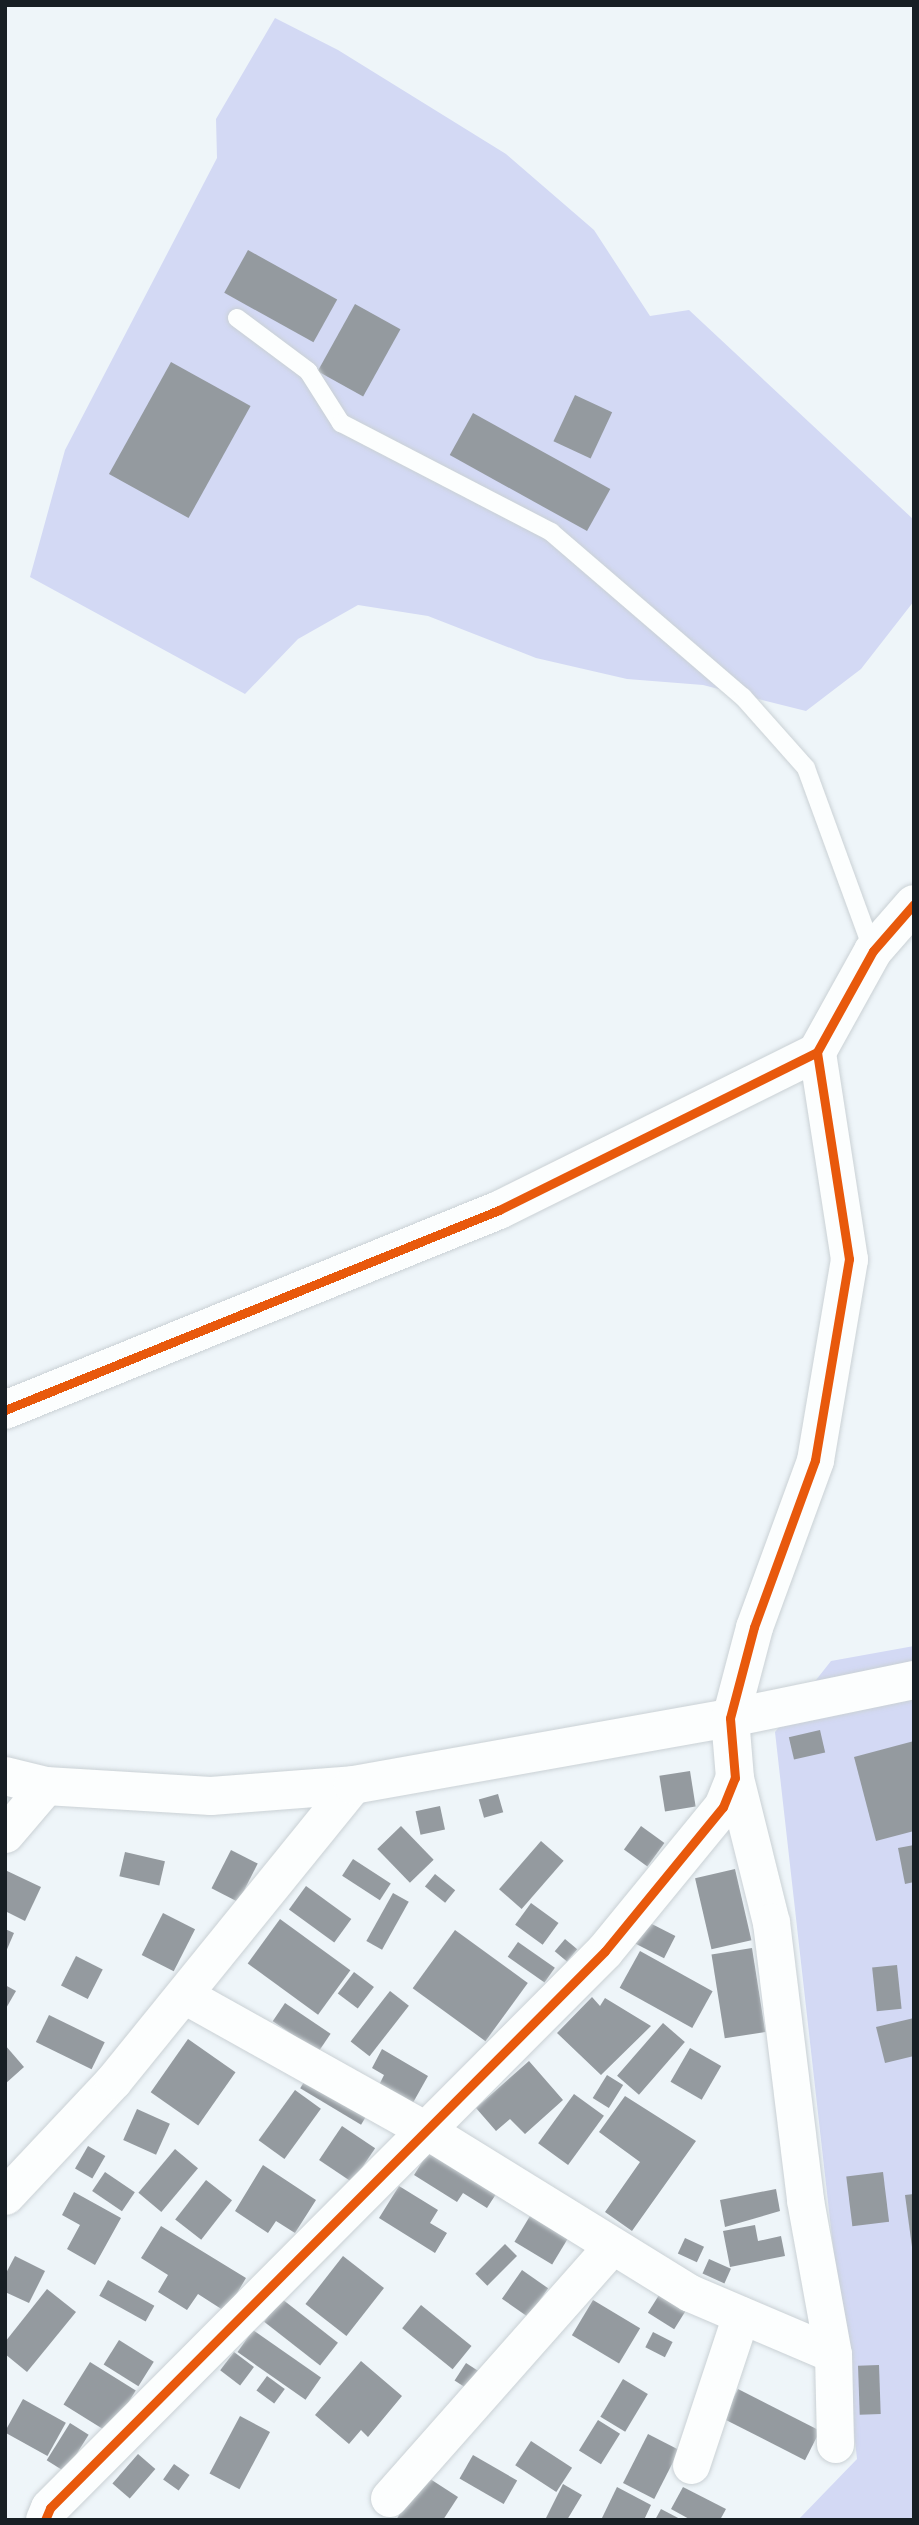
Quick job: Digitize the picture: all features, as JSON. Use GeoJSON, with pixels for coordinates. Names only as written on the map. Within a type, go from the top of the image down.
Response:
{"type":"FeatureCollection","features":[{"type":"Feature","properties":{"kind":"street"},"geometry":{"type":"LineString","coordinates":[[5,1410],[499,1210],[817,1052],[873,951],[914,904]]}},
{"type":"Feature","properties":{"kind":"street"},"geometry":{"type":"LineString","coordinates":[[817,1052],[849,1259],[815,1460],[754,1627],[730,1718],[735,1778],[771,1922],[804,2200],[833,2354],[835,2444]]}},
{"type":"Feature","properties":{"kind":"street"},"geometry":{"type":"LineString","coordinates":[[5,1776],[46,1786],[211,1796],[353,1785],[730,1718],[914,1680]]}},
{"type":"Feature","properties":{"kind":"street"},"geometry":{"type":"LineString","coordinates":[[47,2514],[605,1951],[723,1807],[735,1778]]}},
{"type":"Feature","properties":{"kind":"street"},"geometry":{"type":"LineString","coordinates":[[5,2196],[184,1995],[353,1785]]}},
{"type":"Feature","properties":{"kind":"street"},"geometry":{"type":"LineString","coordinates":[[5,1834],[46,1786]]}},
{"type":"Feature","properties":{"kind":"street"},"geometry":{"type":"LineString","coordinates":[[184,1995],[426,2130],[611,2247],[690,2293],[833,2354]]}},
{"type":"Feature","properties":{"kind":"street"},"geometry":{"type":"LineString","coordinates":[[389,2498],[611,2247]]}},
{"type":"Feature","properties":{"kind":"street"},"geometry":{"type":"LineString","coordinates":[[691,2465],[741,2315]]}},
{"type":"Feature","properties":{"kind":"lane"},"geometry":{"type":"LineString","coordinates":[[237,318],[308,371],[341,424],[551,533],[743,697],[806,768],[873,951]]}},
{"type":"Feature","properties":{"kind":"shaded area"},"geometry":{"type":"Polygon","coordinates":[[[275,18],[338,50],[506,154],[594,230],[650,316],[689,310],[914,520],[914,601],[861,669],[806,711],[703,685],[627,679],[536,658],[428,616],[358,605],[298,639],[245,694],[30,577],[65,450],[217,158],[216,119],[275,18]]]}},
{"type":"Feature","properties":{"kind":"shaded area"},"geometry":{"type":"Polygon","coordinates":[[[914,1646],[914,2520],[798,2520],[857,2459],[775,1732],[831,1661],[914,1646]]]}},
{"type":"Feature","properties":{"kind":"building"},"geometry":{"type":"Polygon","coordinates":[[[248,250],[337,299],[313,342],[224,293],[248,250]]]}},
{"type":"Feature","properties":{"kind":"building"},"geometry":{"type":"Polygon","coordinates":[[[355,304],[400,329],[363,397],[318,371],[355,304]]]}},
{"type":"Feature","properties":{"kind":"building"},"geometry":{"type":"Polygon","coordinates":[[[171,362],[251,406],[189,518],[109,474],[171,362]]]}},
{"type":"Feature","properties":{"kind":"building"},"geometry":{"type":"Polygon","coordinates":[[[575,395],[612,412],[591,459],[553,441],[575,395]]]}},
{"type":"Feature","properties":{"kind":"building"},"geometry":{"type":"Polygon","coordinates":[[[473,413],[610,489],[587,531],[450,455],[473,413]]]}},
{"type":"Feature","properties":{"kind":"building"},"geometry":{"type":"Polygon","coordinates":[[[820,1730],[825,1752],[794,1760],[789,1737],[820,1730]]]}},
{"type":"Feature","properties":{"kind":"building"},"geometry":{"type":"Polygon","coordinates":[[[914,1741],[914,1831],[876,1841],[854,1757],[914,1741]]]}},
{"type":"Feature","properties":{"kind":"building"},"geometry":{"type":"Polygon","coordinates":[[[690,1771],[696,1807],[665,1811],[659,1776],[690,1771]]]}},
{"type":"Feature","properties":{"kind":"building"},"geometry":{"type":"Polygon","coordinates":[[[498,1794],[503,1812],[484,1818],[479,1800],[498,1794]]]}},
{"type":"Feature","properties":{"kind":"building"},"geometry":{"type":"Polygon","coordinates":[[[440,1806],[445,1829],[421,1835],[416,1811],[440,1806]]]}},
{"type":"Feature","properties":{"kind":"building"},"geometry":{"type":"Polygon","coordinates":[[[401,1826],[434,1860],[410,1883],[377,1849],[401,1826]]]}},
{"type":"Feature","properties":{"kind":"building"},"geometry":{"type":"Polygon","coordinates":[[[641,1826],[664,1843],[647,1867],[624,1849],[641,1826]]]}},
{"type":"Feature","properties":{"kind":"building"},"geometry":{"type":"Polygon","coordinates":[[[541,1841],[564,1861],[522,1909],[499,1889],[541,1841]]]}},
{"type":"Feature","properties":{"kind":"building"},"geometry":{"type":"Polygon","coordinates":[[[914,1845],[914,1882],[905,1884],[898,1848],[914,1845]]]}},
{"type":"Feature","properties":{"kind":"building"},"geometry":{"type":"Polygon","coordinates":[[[231,1850],[258,1864],[238,1902],[211,1888],[231,1850]]]}},
{"type":"Feature","properties":{"kind":"building"},"geometry":{"type":"Polygon","coordinates":[[[125,1852],[165,1861],[159,1886],[119,1876],[125,1852]]]}},
{"type":"Feature","properties":{"kind":"building"},"geometry":{"type":"Polygon","coordinates":[[[353,1859],[391,1884],[380,1900],[342,1876],[353,1859]]]}},
{"type":"Feature","properties":{"kind":"building"},"geometry":{"type":"Polygon","coordinates":[[[735,1869],[751,1940],[711,1949],[695,1878],[735,1869]]]}},
{"type":"Feature","properties":{"kind":"building"},"geometry":{"type":"Polygon","coordinates":[[[5,1870],[41,1887],[25,1921],[5,1911],[5,1870]]]}},
{"type":"Feature","properties":{"kind":"building"},"geometry":{"type":"Polygon","coordinates":[[[435,1874],[455,1890],[445,1903],[425,1886],[435,1874]]]}},
{"type":"Feature","properties":{"kind":"building"},"geometry":{"type":"Polygon","coordinates":[[[306,1886],[351,1919],[334,1942],[289,1909],[306,1886]]]}},
{"type":"Feature","properties":{"kind":"building"},"geometry":{"type":"Polygon","coordinates":[[[393,1893],[409,1902],[382,1950],[366,1941],[393,1893]]]}},
{"type":"Feature","properties":{"kind":"building"},"geometry":{"type":"Polygon","coordinates":[[[531,1903],[559,1923],[543,1945],[515,1925],[531,1903]]]}},
{"type":"Feature","properties":{"kind":"building"},"geometry":{"type":"Polygon","coordinates":[[[163,1913],[195,1929],[174,1971],[142,1955],[163,1913]]]}},
{"type":"Feature","properties":{"kind":"building"},"geometry":{"type":"Polygon","coordinates":[[[280,1919],[350,1970],[318,2015],[248,1963],[280,1919]]]}},
{"type":"Feature","properties":{"kind":"building"},"geometry":{"type":"Polygon","coordinates":[[[646,1921],[675,1936],[664,1958],[635,1943],[646,1921]]]}},
{"type":"Feature","properties":{"kind":"building"},"geometry":{"type":"Polygon","coordinates":[[[5,1929],[14,1933],[5,1954],[5,1929]]]}},
{"type":"Feature","properties":{"kind":"building"},"geometry":{"type":"Polygon","coordinates":[[[455,1930],[528,1983],[485,2041],[413,1988],[455,1930]]]}},
{"type":"Feature","properties":{"kind":"building"},"geometry":{"type":"Polygon","coordinates":[[[565,1939],[577,1949],[567,1962],[555,1951],[565,1939]]]}},
{"type":"Feature","properties":{"kind":"building"},"geometry":{"type":"Polygon","coordinates":[[[518,1942],[555,1968],[545,1983],[508,1957],[518,1942]]]}},
{"type":"Feature","properties":{"kind":"building"},"geometry":{"type":"Polygon","coordinates":[[[752,1948],[765,2032],[725,2038],[712,1954],[752,1948]]]}},
{"type":"Feature","properties":{"kind":"building"},"geometry":{"type":"Polygon","coordinates":[[[640,1951],[713,1991],[692,2028],[620,1988],[640,1951]]]}},
{"type":"Feature","properties":{"kind":"building"},"geometry":{"type":"Polygon","coordinates":[[[76,1956],[103,1970],[88,1999],[61,1985],[76,1956]]]}},
{"type":"Feature","properties":{"kind":"building"},"geometry":{"type":"Polygon","coordinates":[[[897,1965],[902,2009],[877,2011],[872,1968],[897,1965]]]}},
{"type":"Feature","properties":{"kind":"building"},"geometry":{"type":"Polygon","coordinates":[[[354,1972],[374,1987],[358,2009],[338,1994],[354,1972]]]}},
{"type":"Feature","properties":{"kind":"building"},"geometry":{"type":"Polygon","coordinates":[[[5,1985],[16,1991],[5,2010],[5,1985]]]}},
{"type":"Feature","properties":{"kind":"building"},"geometry":{"type":"Polygon","coordinates":[[[390,1991],[409,2006],[370,2056],[351,2041],[390,1991]]]}},
{"type":"Feature","properties":{"kind":"building"},"geometry":{"type":"Polygon","coordinates":[[[592,1997],[600,2006],[605,1998],[651,2026],[601,2075],[557,2033],[592,1997]]]}},
{"type":"Feature","properties":{"kind":"building"},"geometry":{"type":"Polygon","coordinates":[[[285,2003],[331,2034],[318,2052],[273,2021],[285,2003]]]}},
{"type":"Feature","properties":{"kind":"building"},"geometry":{"type":"Polygon","coordinates":[[[49,2015],[105,2042],[92,2069],[36,2042],[49,2015]]]}},
{"type":"Feature","properties":{"kind":"building"},"geometry":{"type":"Polygon","coordinates":[[[914,2018],[914,2056],[885,2063],[876,2027],[914,2018]]]}},
{"type":"Feature","properties":{"kind":"building"},"geometry":{"type":"Polygon","coordinates":[[[663,2023],[685,2042],[639,2095],[617,2076],[663,2023]]]}},
{"type":"Feature","properties":{"kind":"building"},"geometry":{"type":"Polygon","coordinates":[[[188,2039],[236,2072],[198,2126],[151,2092],[188,2039]]]}},
{"type":"Feature","properties":{"kind":"building"},"geometry":{"type":"Polygon","coordinates":[[[5,2045],[24,2067],[5,2084],[5,2045]]]}},
{"type":"Feature","properties":{"kind":"building"},"geometry":{"type":"Polygon","coordinates":[[[690,2048],[721,2066],[702,2100],[671,2082],[690,2048]]]}},
{"type":"Feature","properties":{"kind":"building"},"geometry":{"type":"Polygon","coordinates":[[[382,2049],[428,2076],[410,2108],[377,2089],[384,2075],[372,2068],[382,2049]]]}},
{"type":"Feature","properties":{"kind":"building"},"geometry":{"type":"Polygon","coordinates":[[[529,2061],[563,2100],[525,2134],[510,2119],[496,2131],[476,2108],[529,2061]]]}},
{"type":"Feature","properties":{"kind":"building"},"geometry":{"type":"Polygon","coordinates":[[[310,2072],[371,2109],[361,2125],[300,2088],[310,2072]]]}},
{"type":"Feature","properties":{"kind":"building"},"geometry":{"type":"Polygon","coordinates":[[[607,2075],[623,2085],[609,2108],[593,2098],[607,2075]]]}},
{"type":"Feature","properties":{"kind":"building"},"geometry":{"type":"Polygon","coordinates":[[[295,2090],[321,2109],[284,2159],[259,2140],[295,2090]]]}},
{"type":"Feature","properties":{"kind":"building"},"geometry":{"type":"Polygon","coordinates":[[[574,2094],[604,2116],[568,2165],[538,2143],[574,2094]]]}},
{"type":"Feature","properties":{"kind":"building"},"geometry":{"type":"Polygon","coordinates":[[[625,2096],[696,2141],[632,2231],[605,2212],[640,2162],[599,2132],[625,2096]]]}},
{"type":"Feature","properties":{"kind":"building"},"geometry":{"type":"Polygon","coordinates":[[[137,2109],[170,2124],[156,2155],[123,2140],[137,2109]]]}},
{"type":"Feature","properties":{"kind":"building"},"geometry":{"type":"Polygon","coordinates":[[[342,2126],[375,2148],[352,2182],[319,2160],[342,2126]]]}},
{"type":"Feature","properties":{"kind":"building"},"geometry":{"type":"Polygon","coordinates":[[[88,2146],[105,2156],[92,2179],[75,2169],[88,2146]]]}},
{"type":"Feature","properties":{"kind":"building"},"geometry":{"type":"Polygon","coordinates":[[[175,2149],[198,2168],[161,2212],[138,2193],[175,2149]]]}},
{"type":"Feature","properties":{"kind":"building"},"geometry":{"type":"Polygon","coordinates":[[[430,2149],[498,2191],[487,2208],[463,2193],[457,2202],[414,2175],[430,2149]]]}},
{"type":"Feature","properties":{"kind":"building"},"geometry":{"type":"Polygon","coordinates":[[[263,2165],[316,2200],[295,2233],[276,2221],[268,2233],[235,2211],[263,2165]]]}},
{"type":"Feature","properties":{"kind":"building"},"geometry":{"type":"Polygon","coordinates":[[[105,2172],[135,2192],[122,2211],[92,2191],[105,2172]]]}},
{"type":"Feature","properties":{"kind":"building"},"geometry":{"type":"Polygon","coordinates":[[[883,2172],[889,2222],[852,2226],[846,2177],[883,2172]]]}},
{"type":"Feature","properties":{"kind":"building"},"geometry":{"type":"Polygon","coordinates":[[[206,2180],[232,2200],[201,2240],[175,2219],[206,2180]]]}},
{"type":"Feature","properties":{"kind":"building"},"geometry":{"type":"Polygon","coordinates":[[[399,2186],[438,2210],[430,2223],[447,2233],[435,2253],[379,2218],[399,2186]]]}},
{"type":"Feature","properties":{"kind":"building"},"geometry":{"type":"Polygon","coordinates":[[[776,2189],[780,2211],[725,2227],[720,2200],[776,2189]]]}},
{"type":"Feature","properties":{"kind":"building"},"geometry":{"type":"Polygon","coordinates":[[[74,2192],[121,2218],[95,2265],[67,2249],[80,2225],[62,2215],[74,2192]]]}},
{"type":"Feature","properties":{"kind":"building"},"geometry":{"type":"Polygon","coordinates":[[[914,2194],[914,2247],[912,2247],[905,2195],[914,2194]]]}},
{"type":"Feature","properties":{"kind":"building"},"geometry":{"type":"Polygon","coordinates":[[[533,2211],[571,2234],[552,2265],[514,2242],[533,2211]]]}},
{"type":"Feature","properties":{"kind":"building"},"geometry":{"type":"Polygon","coordinates":[[[755,2225],[758,2241],[781,2236],[785,2256],[730,2267],[723,2231],[755,2225]]]}},
{"type":"Feature","properties":{"kind":"building"},"geometry":{"type":"Polygon","coordinates":[[[161,2226],[246,2278],[226,2312],[198,2294],[187,2310],[158,2292],[168,2275],[141,2258],[161,2226]]]}},
{"type":"Feature","properties":{"kind":"building"},"geometry":{"type":"Polygon","coordinates":[[[685,2238],[704,2247],[697,2262],[678,2253],[685,2238]]]}},
{"type":"Feature","properties":{"kind":"building"},"geometry":{"type":"Polygon","coordinates":[[[505,2244],[517,2256],[487,2286],[475,2274],[505,2244]]]}},
{"type":"Feature","properties":{"kind":"building"},"geometry":{"type":"Polygon","coordinates":[[[15,2256],[45,2271],[29,2303],[5,2292],[5,2275],[15,2256]]]}},
{"type":"Feature","properties":{"kind":"building"},"geometry":{"type":"Polygon","coordinates":[[[343,2256],[384,2288],[346,2336],[305,2304],[343,2256]]]}},
{"type":"Feature","properties":{"kind":"building"},"geometry":{"type":"Polygon","coordinates":[[[709,2259],[731,2269],[724,2283],[702,2274],[709,2259]]]}},
{"type":"Feature","properties":{"kind":"building"},"geometry":{"type":"Polygon","coordinates":[[[522,2270],[548,2288],[528,2317],[502,2299],[522,2270]]]}},
{"type":"Feature","properties":{"kind":"building"},"geometry":{"type":"Polygon","coordinates":[[[108,2280],[154,2306],[146,2321],[99,2296],[108,2280]]]}},
{"type":"Feature","properties":{"kind":"building"},"geometry":{"type":"Polygon","coordinates":[[[47,2289],[76,2312],[27,2372],[5,2354],[5,2342],[47,2289]]]}},
{"type":"Feature","properties":{"kind":"building"},"geometry":{"type":"Polygon","coordinates":[[[659,2295],[685,2311],[674,2329],[648,2313],[659,2295]]]}},
{"type":"Feature","properties":{"kind":"building"},"geometry":{"type":"Polygon","coordinates":[[[282,2299],[338,2343],[320,2366],[264,2322],[282,2299]]]}},
{"type":"Feature","properties":{"kind":"building"},"geometry":{"type":"Polygon","coordinates":[[[593,2300],[640,2328],[619,2363],[572,2335],[593,2300]]]}},
{"type":"Feature","properties":{"kind":"building"},"geometry":{"type":"Polygon","coordinates":[[[421,2305],[472,2346],[453,2369],[402,2328],[421,2305]]]}},
{"type":"Feature","properties":{"kind":"building"},"geometry":{"type":"Polygon","coordinates":[[[253,2330],[321,2378],[306,2400],[238,2352],[253,2330]]]}},
{"type":"Feature","properties":{"kind":"building"},"geometry":{"type":"Polygon","coordinates":[[[653,2332],[673,2342],[665,2357],[645,2347],[653,2332]]]}},
{"type":"Feature","properties":{"kind":"building"},"geometry":{"type":"Polygon","coordinates":[[[119,2340],[154,2362],[138,2386],[104,2365],[119,2340]]]}},
{"type":"Feature","properties":{"kind":"building"},"geometry":{"type":"Polygon","coordinates":[[[234,2352],[254,2367],[240,2385],[220,2370],[234,2352]]]}},
{"type":"Feature","properties":{"kind":"building"},"geometry":{"type":"Polygon","coordinates":[[[361,2361],[402,2396],[368,2437],[361,2430],[349,2444],[315,2415],[361,2361]]]}},
{"type":"Feature","properties":{"kind":"building"},"geometry":{"type":"Polygon","coordinates":[[[90,2362],[136,2391],[109,2433],[64,2404],[90,2362]]]}},
{"type":"Feature","properties":{"kind":"building"},"geometry":{"type":"Polygon","coordinates":[[[466,2363],[480,2372],[469,2390],[455,2381],[466,2363]]]}},
{"type":"Feature","properties":{"kind":"building"},"geometry":{"type":"Polygon","coordinates":[[[879,2365],[881,2414],[860,2415],[858,2366],[879,2365]]]}},
{"type":"Feature","properties":{"kind":"building"},"geometry":{"type":"Polygon","coordinates":[[[267,2376],[285,2389],[274,2403],[256,2391],[267,2376]]]}},
{"type":"Feature","properties":{"kind":"building"},"geometry":{"type":"Polygon","coordinates":[[[623,2379],[648,2394],[625,2432],[600,2417],[623,2379]]]}},
{"type":"Feature","properties":{"kind":"building"},"geometry":{"type":"Polygon","coordinates":[[[738,2389],[820,2431],[805,2460],[723,2418],[738,2389]]]}},
{"type":"Feature","properties":{"kind":"building"},"geometry":{"type":"Polygon","coordinates":[[[23,2399],[66,2423],[47,2456],[5,2432],[23,2399]]]}},
{"type":"Feature","properties":{"kind":"building"},"geometry":{"type":"Polygon","coordinates":[[[240,2416],[270,2432],[240,2489],[209,2473],[240,2416]]]}},
{"type":"Feature","properties":{"kind":"building"},"geometry":{"type":"Polygon","coordinates":[[[598,2420],[620,2434],[601,2464],[579,2451],[598,2420]]]}},
{"type":"Feature","properties":{"kind":"building"},"geometry":{"type":"Polygon","coordinates":[[[70,2423],[89,2435],[65,2472],[47,2460],[70,2423]]]}},
{"type":"Feature","properties":{"kind":"building"},"geometry":{"type":"Polygon","coordinates":[[[648,2434],[679,2450],[654,2499],[623,2483],[648,2434]]]}},
{"type":"Feature","properties":{"kind":"building"},"geometry":{"type":"Polygon","coordinates":[[[531,2441],[572,2468],[556,2492],[515,2465],[531,2441]]]}},
{"type":"Feature","properties":{"kind":"building"},"geometry":{"type":"Polygon","coordinates":[[[138,2454],[155,2469],[130,2499],[112,2483],[138,2454]]]}},
{"type":"Feature","properties":{"kind":"building"},"geometry":{"type":"Polygon","coordinates":[[[473,2455],[517,2480],[504,2504],[460,2478],[473,2455]]]}},
{"type":"Feature","properties":{"kind":"building"},"geometry":{"type":"Polygon","coordinates":[[[174,2464],[190,2475],[179,2490],[163,2480],[174,2464]]]}},
{"type":"Feature","properties":{"kind":"building"},"geometry":{"type":"Polygon","coordinates":[[[424,2475],[458,2497],[443,2520],[396,2520],[424,2475]]]}},
{"type":"Feature","properties":{"kind":"building"},"geometry":{"type":"Polygon","coordinates":[[[563,2484],[582,2495],[567,2520],[545,2520],[563,2484]]]}},
{"type":"Feature","properties":{"kind":"building"},"geometry":{"type":"Polygon","coordinates":[[[617,2487],[651,2505],[644,2520],[601,2520],[617,2487]]]}},
{"type":"Feature","properties":{"kind":"building"},"geometry":{"type":"Polygon","coordinates":[[[683,2487],[726,2509],[720,2520],[691,2520],[671,2509],[683,2487]]]}},
{"type":"Feature","properties":{"kind":"building"},"geometry":{"type":"Polygon","coordinates":[[[661,2509],[682,2520],[655,2520],[661,2509]]]}},
{"type":"Feature","properties":{"kind":"cycle path"},"geometry":{"type":"LineString","coordinates":[[5,1410],[499,1210],[817,1052],[873,951],[914,904]]}},
{"type":"Feature","properties":{"kind":"cycle path"},"geometry":{"type":"LineString","coordinates":[[45,2520],[50,2508],[605,1951],[723,1807],[735,1778],[730,1718],[754,1627],[815,1460],[849,1259],[817,1052]]}}]}
